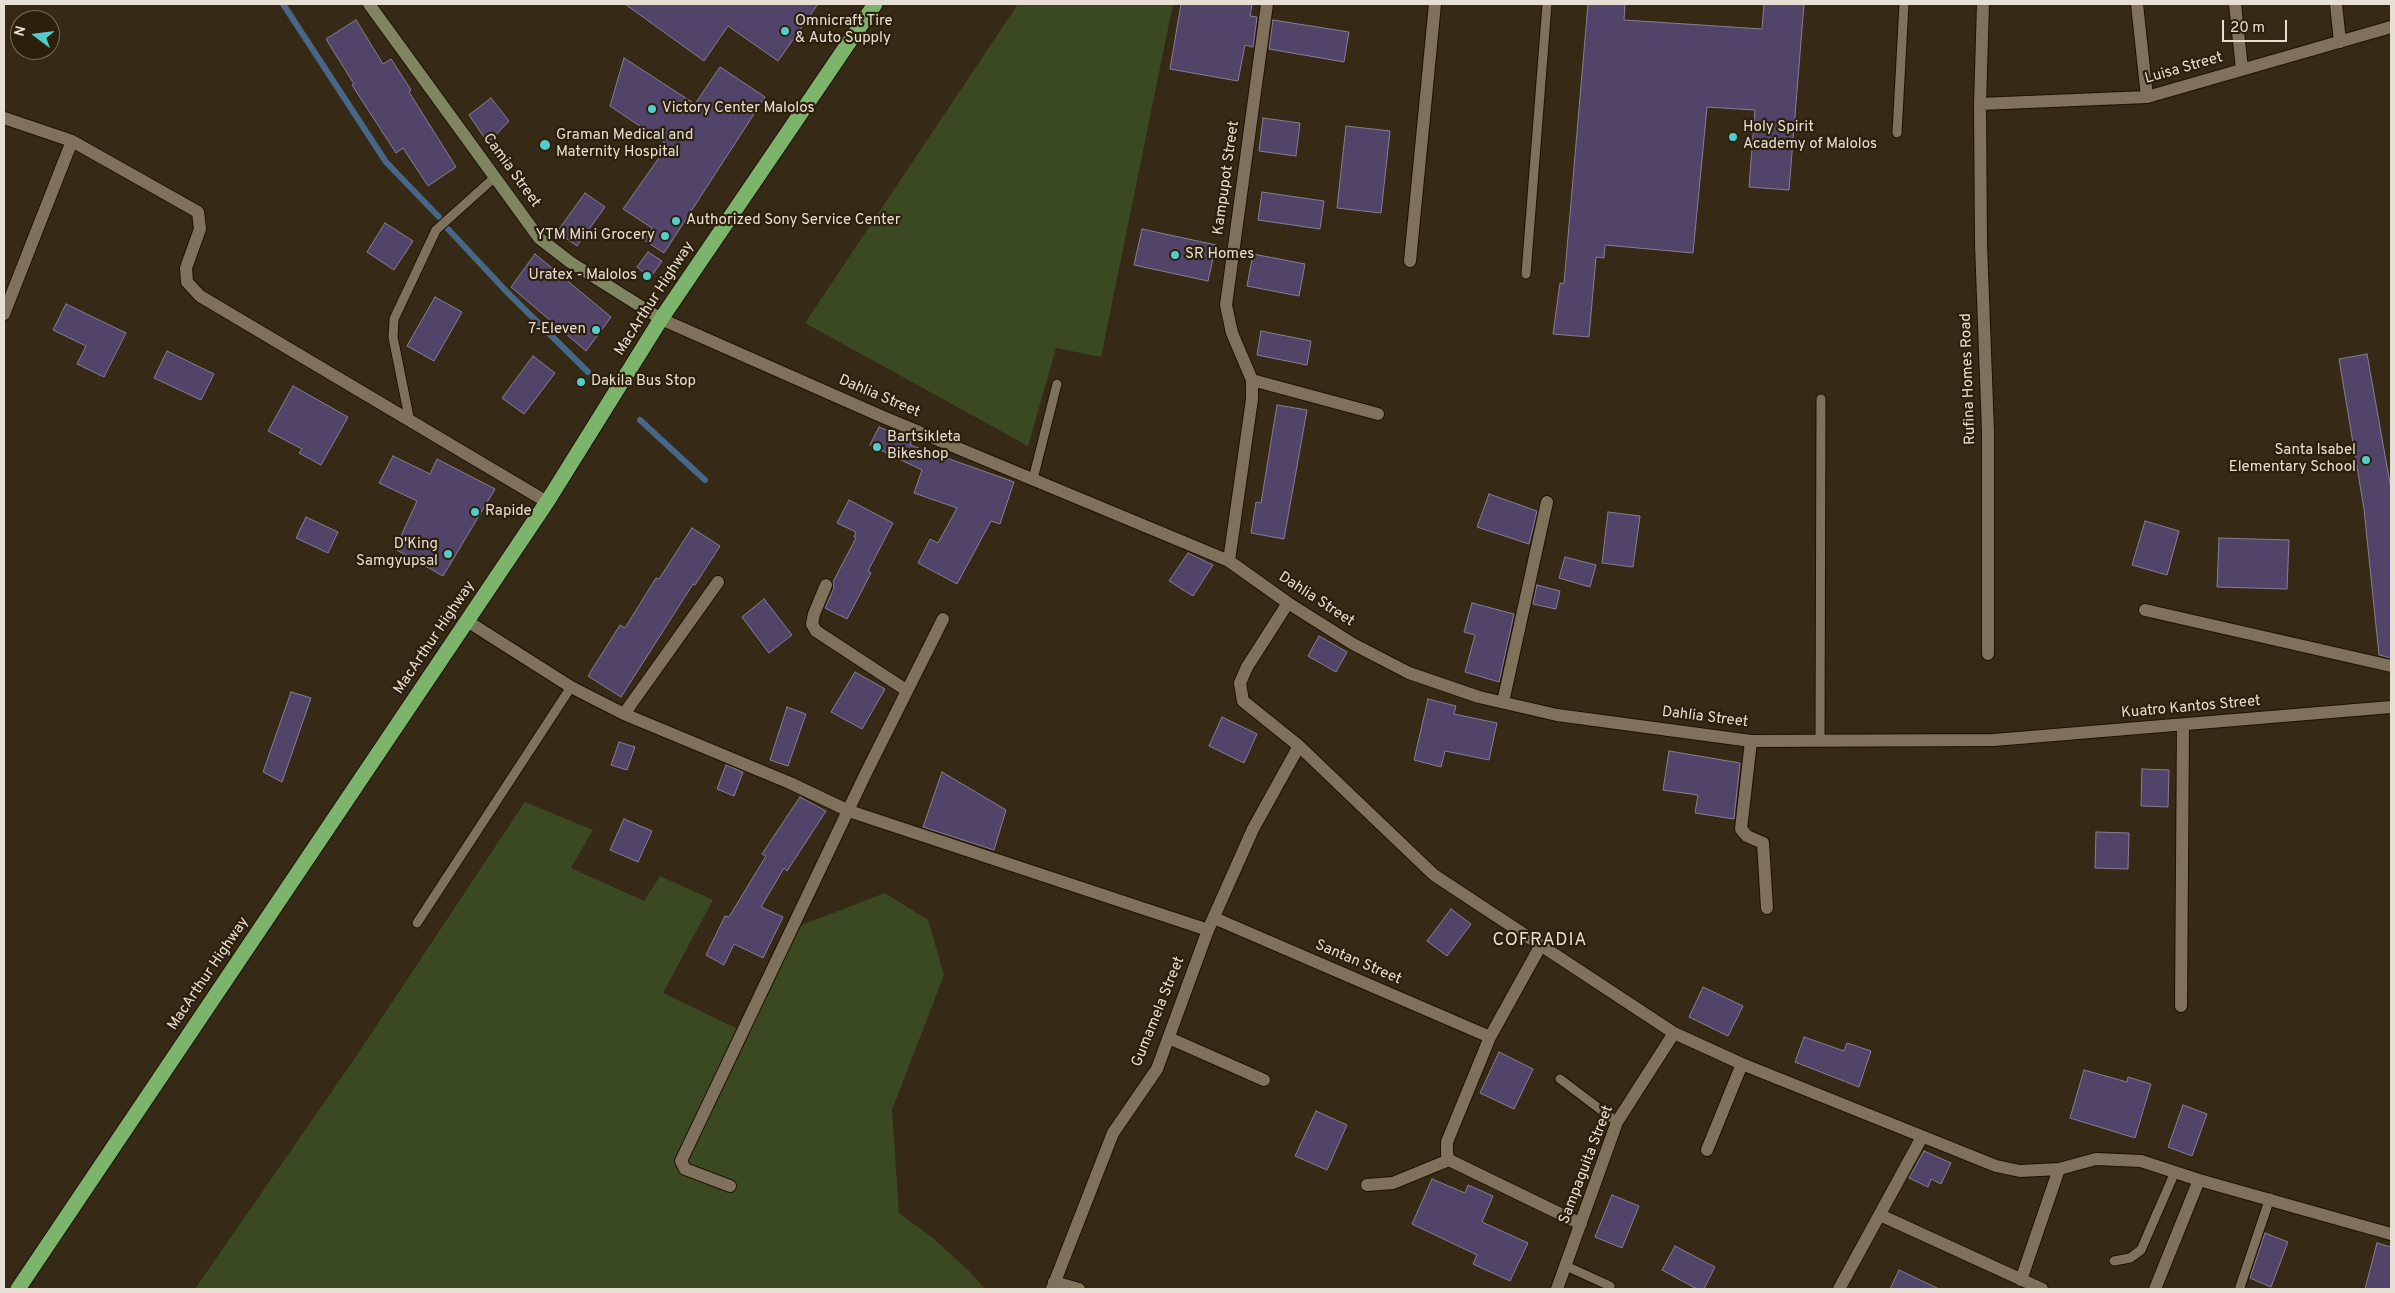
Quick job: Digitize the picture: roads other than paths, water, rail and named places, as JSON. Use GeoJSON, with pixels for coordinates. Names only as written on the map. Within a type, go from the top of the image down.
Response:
{"type":"FeatureCollection","features":[{"type":"Feature","properties":{"kind":"highway","name":"MacArthur Highway"},"geometry":{"type":"LineString","coordinates":[[18,1289],[547,502],[661,319],[875,4]]}},
{"type":"Feature","properties":{"kind":"street","name":"Camia Street"},"geometry":{"type":"LineString","coordinates":[[369,4],[539,238],[570,262],[661,319]]}},
{"type":"Feature","properties":{"kind":"street","name":"Kampupot Street"},"geometry":{"type":"LineString","coordinates":[[1229,561],[1252,399],[1252,380],[1232,333],[1226,306],[1266,4]]}},
{"type":"Feature","properties":{"kind":"street"},"geometry":{"type":"LineString","coordinates":[[1410,261],[1435,4]]}},
{"type":"Feature","properties":{"kind":"street","name":"Rufina Homes Road"},"geometry":{"type":"LineString","coordinates":[[1983,4],[1980,104],[1981,244],[1988,432],[1988,654]]}},
{"type":"Feature","properties":{"kind":"street"},"geometry":{"type":"LineString","coordinates":[[2137,4],[2147,97]]}},
{"type":"Feature","properties":{"kind":"street"},"geometry":{"type":"LineString","coordinates":[[2235,4],[2242,69]]}},
{"type":"Feature","properties":{"kind":"street"},"geometry":{"type":"LineString","coordinates":[[2336,4],[2340,42]]}},
{"type":"Feature","properties":{"kind":"street","name":"Luisa Street"},"geometry":{"type":"LineString","coordinates":[[1980,104],[2147,97],[2391,27]]}},
{"type":"Feature","properties":{"kind":"street"},"geometry":{"type":"LineString","coordinates":[[4,118],[72,142],[198,212],[200,230],[186,268],[187,282],[200,296],[547,502]]}},
{"type":"Feature","properties":{"kind":"street"},"geometry":{"type":"LineString","coordinates":[[4,314],[72,142]]}},
{"type":"Feature","properties":{"kind":"street","name":"Dahlia Street"},"geometry":{"type":"LineString","coordinates":[[661,319],[883,417],[1229,561],[1353,644],[1409,673],[1503,702],[1557,715],[1751,741],[1994,740]]}},
{"type":"Feature","properties":{"kind":"street"},"geometry":{"type":"LineString","coordinates":[[1252,380],[1378,414]]}},
{"type":"Feature","properties":{"kind":"street"},"geometry":{"type":"LineString","coordinates":[[1503,702],[1547,502]]}},
{"type":"Feature","properties":{"kind":"street"},"geometry":{"type":"LineString","coordinates":[[624,714],[718,582]]}},
{"type":"Feature","properties":{"kind":"street"},"geometry":{"type":"LineString","coordinates":[[826,585],[814,614],[812,624],[816,631],[906,690]]}},
{"type":"Feature","properties":{"kind":"street"},"geometry":{"type":"LineString","coordinates":[[1288,602],[1247,667],[1240,683],[1243,701],[1299,746],[1434,875],[1674,1033],[1742,1064],[1996,1166],[2020,1171],[2058,1169],[2096,1159],[2141,1161],[2199,1180],[2270,1198],[2391,1234]]}},
{"type":"Feature","properties":{"kind":"street"},"geometry":{"type":"LineString","coordinates":[[2145,610],[2391,666]]}},
{"type":"Feature","properties":{"kind":"street"},"geometry":{"type":"LineString","coordinates":[[730,1186],[684,1169],[681,1161],[906,690],[943,619]]}},
{"type":"Feature","properties":{"kind":"street"},"geometry":{"type":"LineString","coordinates":[[467,621],[571,687],[624,714],[790,782],[849,811],[1208,930]]}},
{"type":"Feature","properties":{"kind":"street","name":"Kuatro Kantos Street"},"geometry":{"type":"LineString","coordinates":[[1994,740],[2183,726],[2391,706]]}},
{"type":"Feature","properties":{"kind":"street"},"geometry":{"type":"LineString","coordinates":[[2182,1006],[2183,726]]}},
{"type":"Feature","properties":{"kind":"street"},"geometry":{"type":"LineString","coordinates":[[1751,741],[1741,829],[1747,836],[1763,843],[1767,908]]}},
{"type":"Feature","properties":{"kind":"street","name":"Gumamela Street"},"geometry":{"type":"LineString","coordinates":[[1053,1285],[1113,1133],[1157,1069],[1170,1038],[1208,930],[1253,829],[1299,746]]}},
{"type":"Feature","properties":{"kind":"street","name":"Santan Street"},"geometry":{"type":"LineString","coordinates":[[1214,918],[1490,1037]]}},
{"type":"Feature","properties":{"kind":"street"},"geometry":{"type":"LineString","coordinates":[[1541,945],[1490,1037],[1447,1142],[1447,1154],[1449,1160],[1581,1224]]}},
{"type":"Feature","properties":{"kind":"street","name":"Sampaguita Street"},"geometry":{"type":"LineString","coordinates":[[1557,1289],[1617,1122],[1674,1033]]}},
{"type":"Feature","properties":{"kind":"street"},"geometry":{"type":"LineString","coordinates":[[1170,1038],[1264,1080]]}},
{"type":"Feature","properties":{"kind":"street"},"geometry":{"type":"LineString","coordinates":[[1707,1150],[1742,1064]]}},
{"type":"Feature","properties":{"kind":"street"},"geometry":{"type":"LineString","coordinates":[[1839,1289],[1922,1137]]}},
{"type":"Feature","properties":{"kind":"street"},"geometry":{"type":"LineString","coordinates":[[1367,1185],[1393,1183],[1449,1160]]}},
{"type":"Feature","properties":{"kind":"street"},"geometry":{"type":"LineString","coordinates":[[2021,1280],[2058,1169]]}},
{"type":"Feature","properties":{"kind":"street"},"geometry":{"type":"LineString","coordinates":[[2155,1289],[2199,1180]]}},
{"type":"Feature","properties":{"kind":"street"},"geometry":{"type":"LineString","coordinates":[[1880,1216],[2042,1289]]}},
{"type":"Feature","properties":{"kind":"street"},"geometry":{"type":"LineString","coordinates":[[1053,1285],[1079,1289]]}},
{"type":"Feature","properties":{"kind":"lane"},"geometry":{"type":"LineString","coordinates":[[1526,274],[1547,4]]}},
{"type":"Feature","properties":{"kind":"lane"},"geometry":{"type":"LineString","coordinates":[[1898,133],[1904,4]]}},
{"type":"Feature","properties":{"kind":"lane"},"geometry":{"type":"LineString","coordinates":[[410,422],[393,337],[394,319],[436,230],[495,177]]}},
{"type":"Feature","properties":{"kind":"lane"},"geometry":{"type":"LineString","coordinates":[[1033,479],[1057,384]]}},
{"type":"Feature","properties":{"kind":"lane"},"geometry":{"type":"LineString","coordinates":[[1820,741],[1821,399]]}},
{"type":"Feature","properties":{"kind":"lane"},"geometry":{"type":"LineString","coordinates":[[417,923],[571,687]]}},
{"type":"Feature","properties":{"kind":"lane"},"geometry":{"type":"LineString","coordinates":[[1560,1079],[1617,1122]]}},
{"type":"Feature","properties":{"kind":"lane"},"geometry":{"type":"LineString","coordinates":[[2114,1261],[2130,1258],[2141,1250],[2175,1172]]}},
{"type":"Feature","properties":{"kind":"lane"},"geometry":{"type":"LineString","coordinates":[[2241,1289],[2240,1287],[2270,1198]]}},
{"type":"Feature","properties":{"kind":"lane"},"geometry":{"type":"LineString","coordinates":[[1566,1266],[1610,1286]]}},
{"type":"Feature","properties":{"kind":"waterway"},"geometry":{"type":"LineString","coordinates":[[283,4],[386,162],[439,217]]}},
{"type":"Feature","properties":{"kind":"waterway"},"geometry":{"type":"LineString","coordinates":[[447,228],[506,291],[588,372]]}},
{"type":"Feature","properties":{"kind":"waterway"},"geometry":{"type":"LineString","coordinates":[[640,420],[705,480]]}},
{"type":"Feature","properties":{"kind":"place","name":"Omnicraft Tire & Auto Supply"},"geometry":{"type":"Point","coordinates":[785,31]}},
{"type":"Feature","properties":{"kind":"place","name":"Victory Center Malolos"},"geometry":{"type":"Point","coordinates":[652,109]}},
{"type":"Feature","properties":{"kind":"place","name":"Holy Spirit Academy of Malolos"},"geometry":{"type":"Point","coordinates":[1733,137]}},
{"type":"Feature","properties":{"kind":"place","name":"Graman Medical and Maternity Hospital"},"geometry":{"type":"Point","coordinates":[545,145]}},
{"type":"Feature","properties":{"kind":"place","name":"Authorized Sony Service Center"},"geometry":{"type":"Point","coordinates":[676,221]}},
{"type":"Feature","properties":{"kind":"place","name":"YTM Mini Grocery"},"geometry":{"type":"Point","coordinates":[665,236]}},
{"type":"Feature","properties":{"kind":"place","name":"SR Homes"},"geometry":{"type":"Point","coordinates":[1175,255]}},
{"type":"Feature","properties":{"kind":"place","name":"Uratex - Malolos"},"geometry":{"type":"Point","coordinates":[647,276]}},
{"type":"Feature","properties":{"kind":"place","name":"7-Eleven"},"geometry":{"type":"Point","coordinates":[596,330]}},
{"type":"Feature","properties":{"kind":"place","name":"Dakila Bus Stop"},"geometry":{"type":"Point","coordinates":[581,382]}},
{"type":"Feature","properties":{"kind":"place","name":"Bartsikleta Bikeshop"},"geometry":{"type":"Point","coordinates":[877,447]}},
{"type":"Feature","properties":{"kind":"place","name":"Santa Isabel Elementary School"},"geometry":{"type":"Point","coordinates":[2366,460]}},
{"type":"Feature","properties":{"kind":"place","name":"Rapide"},"geometry":{"type":"Point","coordinates":[475,512]}},
{"type":"Feature","properties":{"kind":"place","name":"D'King Samgyupsal"},"geometry":{"type":"Point","coordinates":[448,554]}},
{"type":"Feature","properties":{"kind":"district","name":"COFRADIA"},"geometry":{"type":"Point","coordinates":[1540,941]}}]}
